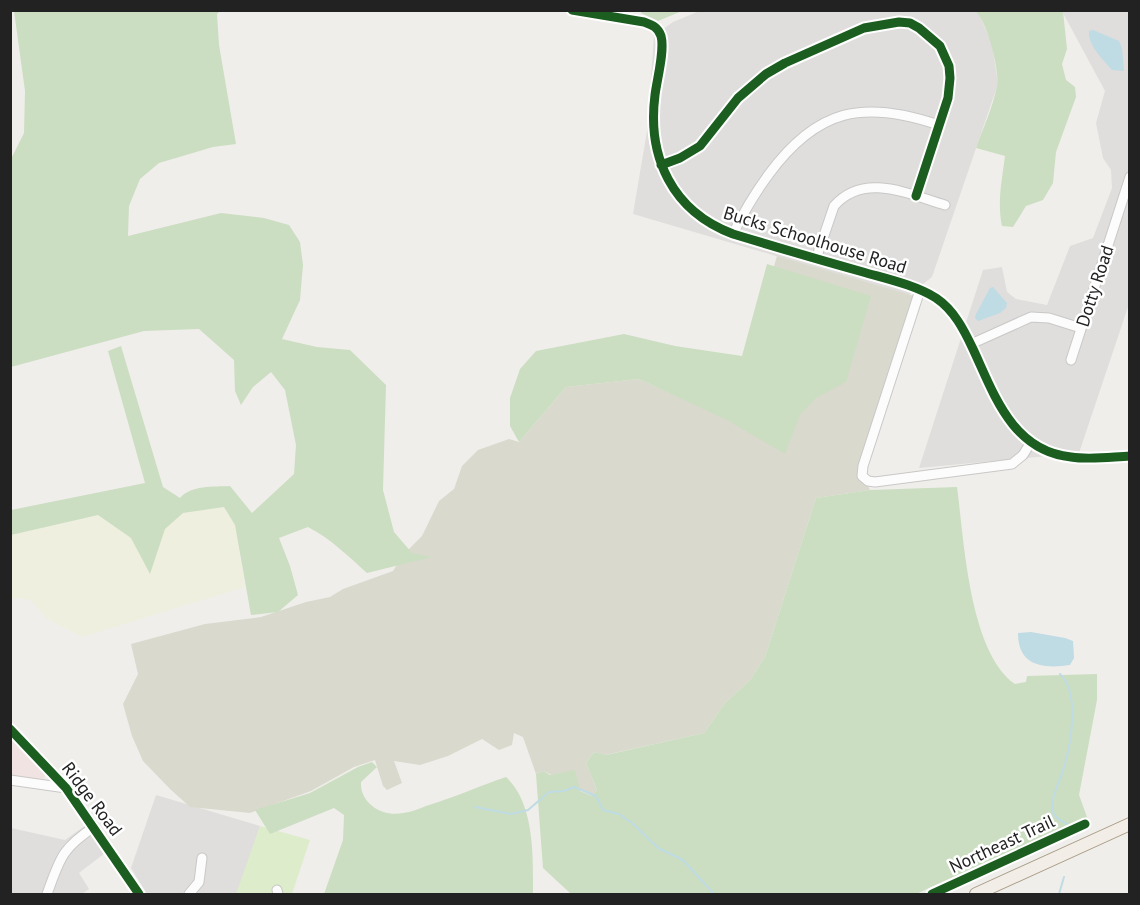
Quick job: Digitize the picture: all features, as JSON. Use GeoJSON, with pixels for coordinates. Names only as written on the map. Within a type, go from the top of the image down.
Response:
{"type":"FeatureCollection","features":[{"type":"Feature","properties":{"kind":"main road"},"geometry":{"type":"LineString","coordinates":[[976,894],[1130,824]]}},
{"type":"Feature","properties":{"kind":"street","name":"Bucks Schoolhouse Road"},"geometry":{"type":"LineString","coordinates":[[572,10],[616,14],[657,28],[662,38],[653,122],[655,145],[661,165],[673,188],[692,210],[712,225],[733,234],[920,290],[935,298],[959,322],[1002,410],[1011,424],[1031,442],[1052,453],[1069,457],[1130,456]]}},
{"type":"Feature","properties":{"kind":"street"},"geometry":{"type":"LineString","coordinates":[[661,165],[680,158],[700,146],[738,98],[766,74],[785,63],[864,28],[890,22],[910,23],[935,40],[946,56],[950,87],[916,196]]}},
{"type":"Feature","properties":{"kind":"street"},"geometry":{"type":"LineString","coordinates":[[733,234],[741,215],[782,156],[802,136],[824,122],[842,116],[871,112],[904,116],[939,125]]}},
{"type":"Feature","properties":{"kind":"street","name":"Dotty Road"},"geometry":{"type":"LineString","coordinates":[[1071,360],[1130,177]]}},
{"type":"Feature","properties":{"kind":"street"},"geometry":{"type":"LineString","coordinates":[[816,259],[830,214],[834,206],[846,195],[863,188],[877,186],[945,205]]}},
{"type":"Feature","properties":{"kind":"street","name":"Bucks Schoolhouse Road"},"geometry":{"type":"LineString","coordinates":[[920,290],[862,466],[862,476],[874,482],[1012,465],[1023,455],[1031,442]]}},
{"type":"Feature","properties":{"kind":"street"},"geometry":{"type":"LineString","coordinates":[[971,344],[1031,317],[1049,318],[1081,328]]}},
{"type":"Feature","properties":{"kind":"street","name":"Ridge Road"},"geometry":{"type":"LineString","coordinates":[[10,729],[66,788],[139,894]]}},
{"type":"Feature","properties":{"kind":"street"},"geometry":{"type":"LineString","coordinates":[[10,780],[66,788]]}},
{"type":"Feature","properties":{"kind":"street"},"geometry":{"type":"LineString","coordinates":[[47,894],[65,850],[94,827]]}},
{"type":"Feature","properties":{"kind":"street"},"geometry":{"type":"LineString","coordinates":[[189,894],[199,882],[202,858]]}},
{"type":"Feature","properties":{"kind":"shaded area"},"geometry":{"type":"Polygon","coordinates":[[[702,10],[975,10],[979,14],[992,44],[998,84],[932,277],[909,295],[633,214],[647,131],[654,36],[673,22],[702,10]]]}},
{"type":"Feature","properties":{"kind":"shaded area"},"geometry":{"type":"Polygon","coordinates":[[[1064,10],[1129,11],[1129,304],[1079,453],[919,468],[983,270],[1002,267],[1007,292],[1016,299],[1047,305],[1070,246],[1093,238],[1112,188],[1111,170],[1103,158],[1096,123],[1105,91],[1063,13],[1064,10]]]}},
{"type":"Feature","properties":{"kind":"shaded area"},"geometry":{"type":"Polygon","coordinates":[[[777,256],[914,296],[859,468],[870,490],[816,498],[765,657],[750,680],[725,703],[704,733],[605,755],[594,752],[586,763],[597,790],[592,796],[544,771],[536,774],[523,737],[514,733],[512,745],[499,750],[482,739],[448,756],[420,765],[394,761],[402,783],[387,790],[383,786],[375,760],[354,767],[311,791],[250,813],[190,807],[143,761],[132,736],[123,704],[138,674],[131,644],[205,624],[261,617],[306,602],[330,597],[343,589],[393,571],[403,555],[422,536],[439,501],[454,489],[462,466],[478,450],[509,439],[519,442],[566,387],[639,379],[729,420],[777,256]]]}},
{"type":"Feature","properties":{"kind":"shaded area"},"geometry":{"type":"Polygon","coordinates":[[[10,735],[46,772],[44,779],[40,782],[11,777],[10,735]]]}},
{"type":"Feature","properties":{"kind":"shaded area"},"geometry":{"type":"Polygon","coordinates":[[[156,795],[260,826],[238,894],[147,894],[131,868],[156,795]]]}},
{"type":"Feature","properties":{"kind":"shaded area"},"geometry":{"type":"Polygon","coordinates":[[[86,825],[105,853],[79,873],[89,889],[82,894],[11,894],[11,828],[65,840],[86,825]]]}},
{"type":"Feature","properties":{"kind":"green space"},"geometry":{"type":"Polygon","coordinates":[[[642,10],[682,11],[658,21],[641,13],[642,10]]]}},
{"type":"Feature","properties":{"kind":"green space"},"geometry":{"type":"Polygon","coordinates":[[[14,11],[220,11],[217,14],[219,45],[236,144],[213,147],[159,163],[140,179],[129,206],[128,236],[221,213],[264,218],[289,225],[300,242],[303,265],[300,300],[282,339],[317,347],[350,350],[386,385],[383,490],[394,532],[412,553],[432,557],[367,573],[332,542],[308,527],[279,538],[298,595],[278,612],[251,615],[235,525],[224,507],[183,513],[165,529],[150,574],[131,538],[98,515],[11,535],[11,510],[145,483],[108,351],[121,346],[163,487],[180,498],[196,489],[230,486],[252,513],[294,474],[296,445],[285,390],[271,372],[253,387],[241,405],[235,391],[234,360],[199,329],[144,331],[11,367],[11,159],[24,133],[25,91],[14,11]]]}},
{"type":"Feature","properties":{"kind":"green space"},"geometry":{"type":"Polygon","coordinates":[[[975,11],[1063,11],[1067,49],[1062,64],[1066,80],[1075,87],[1076,97],[1056,152],[1053,183],[1043,200],[1026,206],[1013,227],[1002,226],[1000,191],[1005,156],[976,148],[993,102],[997,79],[995,58],[988,35],[980,16],[975,11]]]}},
{"type":"Feature","properties":{"kind":"green space"},"geometry":{"type":"Polygon","coordinates":[[[767,264],[871,296],[846,382],[816,398],[800,415],[785,454],[729,421],[639,379],[566,387],[519,442],[510,426],[510,398],[520,369],[536,351],[624,334],[675,346],[742,356],[767,264]]]}},
{"type":"Feature","properties":{"kind":"green space"},"geometry":{"type":"Polygon","coordinates":[[[957,487],[971,593],[988,647],[1000,668],[1015,684],[1026,682],[1027,676],[1097,674],[1097,700],[1079,795],[1087,817],[916,894],[571,894],[543,868],[536,774],[544,771],[550,775],[575,770],[580,791],[592,796],[597,790],[586,763],[594,752],[606,755],[704,733],[725,703],[750,680],[765,657],[816,498],[870,490],[957,487]]]}},
{"type":"Feature","properties":{"kind":"green space"},"geometry":{"type":"Polygon","coordinates":[[[224,507],[235,525],[245,587],[82,637],[46,618],[31,600],[11,599],[11,535],[98,515],[131,538],[164,529],[183,513],[224,507]]]}},
{"type":"Feature","properties":{"kind":"green space"},"geometry":{"type":"Polygon","coordinates":[[[372,762],[377,767],[361,782],[364,797],[381,811],[395,814],[415,810],[506,777],[522,801],[527,816],[532,848],[533,894],[324,894],[343,840],[344,815],[334,808],[270,834],[255,810],[310,793],[372,762]]]}},
{"type":"Feature","properties":{"kind":"green space"},"geometry":{"type":"Polygon","coordinates":[[[260,826],[310,840],[292,894],[236,894],[260,826]]]}},
{"type":"Feature","properties":{"kind":"water"},"geometry":{"type":"Polygon","coordinates":[[[1093,30],[1119,41],[1122,48],[1124,71],[1112,70],[1097,52],[1089,37],[1089,31],[1093,30]]]}},
{"type":"Feature","properties":{"kind":"water"},"geometry":{"type":"Polygon","coordinates":[[[993,287],[1007,303],[1006,308],[1000,313],[978,321],[975,318],[976,314],[990,288],[993,287]]]}},
{"type":"Feature","properties":{"kind":"water"},"geometry":{"type":"Polygon","coordinates":[[[1031,632],[1073,641],[1074,658],[1070,665],[1042,665],[1027,659],[1019,644],[1018,633],[1031,632]]]}},
{"type":"Feature","properties":{"kind":"waterway"},"geometry":{"type":"LineString","coordinates":[[1060,674],[1070,693],[1072,719],[1067,757],[1052,807],[1055,816],[1067,824]]}},
{"type":"Feature","properties":{"kind":"waterway"},"geometry":{"type":"LineString","coordinates":[[475,807],[511,814],[528,810],[549,792],[564,791],[574,787],[596,796],[603,810],[619,814],[658,848],[683,860],[714,894]]}},
{"type":"Feature","properties":{"kind":"waterway"},"geometry":{"type":"LineString","coordinates":[[1059,894],[1064,877]]}},
{"type":"Feature","properties":{"kind":"cycle path"},"geometry":{"type":"LineString","coordinates":[[572,10],[644,22],[660,33],[662,49],[655,95],[655,140],[668,179],[679,196],[694,211],[712,224],[733,234],[901,283],[936,298],[948,308],[962,328],[1008,418],[1034,444],[1051,452],[1071,457],[1130,456]]}},
{"type":"Feature","properties":{"kind":"cycle path"},"geometry":{"type":"LineString","coordinates":[[661,165],[680,158],[700,146],[738,98],[766,74],[785,63],[864,28],[899,22],[910,23],[940,46],[949,66],[950,78],[948,98],[916,196]]}},
{"type":"Feature","properties":{"kind":"cycle path"},"geometry":{"type":"LineString","coordinates":[[10,729],[66,788],[139,894]]}},
{"type":"Feature","properties":{"kind":"cycle path","name":"Northeast Trail"},"geometry":{"type":"LineString","coordinates":[[932,894],[1085,824]]}}]}
